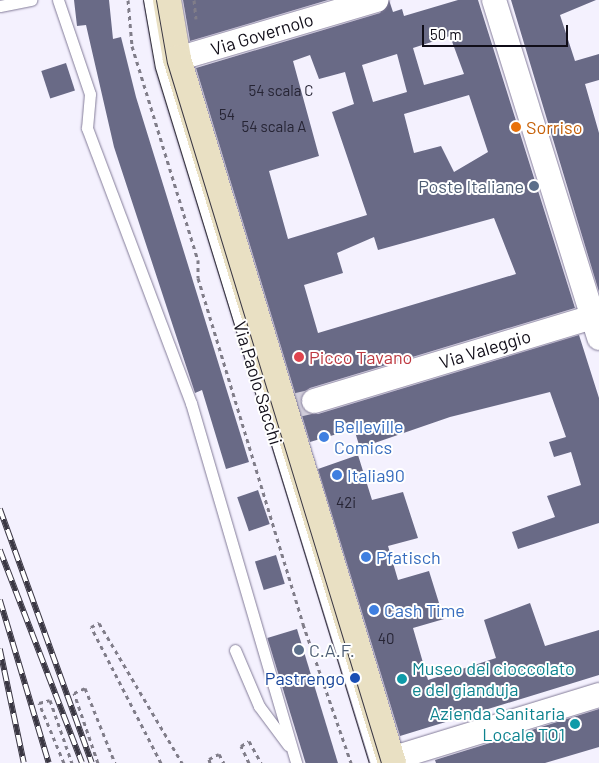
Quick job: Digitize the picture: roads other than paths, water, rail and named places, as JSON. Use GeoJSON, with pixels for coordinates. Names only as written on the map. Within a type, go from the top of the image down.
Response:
{"type":"FeatureCollection","features":[{"type":"Feature","properties":{"kind":"street","name":"Via Paolo Sacchi"},"geometry":{"type":"LineString","coordinates":[[166,0],[177,59],[297,405],[386,762]]}},
{"type":"Feature","properties":{"kind":"street","name":"Via Governolo"},"geometry":{"type":"LineString","coordinates":[[177,59],[376,0]]}},
{"type":"Feature","properties":{"kind":"street"},"geometry":{"type":"LineString","coordinates":[[494,0],[597,323]]}},
{"type":"Feature","properties":{"kind":"street","name":"Via Valeggio"},"geometry":{"type":"LineString","coordinates":[[297,405],[597,323]]}},
{"type":"Feature","properties":{"kind":"street"},"geometry":{"type":"LineString","coordinates":[[386,762],[599,695]]}},
{"type":"Feature","properties":{"kind":"lane"},"geometry":{"type":"LineString","coordinates":[[0,6],[32,0]]}},
{"type":"Feature","properties":{"kind":"lane"},"geometry":{"type":"LineString","coordinates":[[58,0],[90,94],[87,128],[191,403],[296,763]]}},
{"type":"Feature","properties":{"kind":"lane","name":"Via Paolo Sacchi"},"geometry":{"type":"LineString","coordinates":[[149,0],[160,66],[179,130],[386,762]]}},
{"type":"Feature","properties":{"kind":"lane"},"geometry":{"type":"LineString","coordinates":[[235,650],[259,706],[292,750]]}},
{"type":"Feature","properties":{"kind":"tunnel"},"geometry":{"type":"LineString","coordinates":[[293,406],[314,401]]}},
{"type":"Feature","properties":{"kind":"tram line"},"geometry":{"type":"LineString","coordinates":[[143,0],[155,68],[369,763]]}},
{"type":"Feature","properties":{"kind":"tram line"},"geometry":{"type":"LineString","coordinates":[[156,0],[167,63],[381,763]]}},
{"type":"Feature","properties":{"kind":"railway"},"geometry":{"type":"LineString","coordinates":[[0,509],[92,763]]}},
{"type":"Feature","properties":{"kind":"railway"},"geometry":{"type":"LineString","coordinates":[[0,550],[82,763]]}},
{"type":"Feature","properties":{"kind":"railway"},"geometry":{"type":"LineString","coordinates":[[0,600],[49,763]]}},
{"type":"Feature","properties":{"kind":"railway"},"geometry":{"type":"LineString","coordinates":[[0,649],[24,763]]}},
{"type":"Feature","properties":{"kind":"place","name":"Sorriso"},"geometry":{"type":"Point","coordinates":[516,127]}},
{"type":"Feature","properties":{"kind":"place","name":"Poste Italiane"},"geometry":{"type":"Point","coordinates":[534,186]}},
{"type":"Feature","properties":{"kind":"place","name":"Picco Tavano"},"geometry":{"type":"Point","coordinates":[299,357]}},
{"type":"Feature","properties":{"kind":"place","name":"Belleville Comics"},"geometry":{"type":"Point","coordinates":[324,437]}},
{"type":"Feature","properties":{"kind":"place","name":"Italia90"},"geometry":{"type":"Point","coordinates":[337,475]}},
{"type":"Feature","properties":{"kind":"place","name":"Pfatisch"},"geometry":{"type":"Point","coordinates":[366,557]}},
{"type":"Feature","properties":{"kind":"place","name":"Cash Time"},"geometry":{"type":"Point","coordinates":[374,610]}},
{"type":"Feature","properties":{"kind":"place","name":"C.A.F."},"geometry":{"type":"Point","coordinates":[299,650]}},
{"type":"Feature","properties":{"kind":"place","name":"Pastrengo"},"geometry":{"type":"Point","coordinates":[355,678]}},
{"type":"Feature","properties":{"kind":"place","name":"Museo del cioccolato e del gianduja"},"geometry":{"type":"Point","coordinates":[402,679]}},
{"type":"Feature","properties":{"kind":"place","name":"Azienda Sanitaria Locale TO1"},"geometry":{"type":"Point","coordinates":[575,724]}}]}
